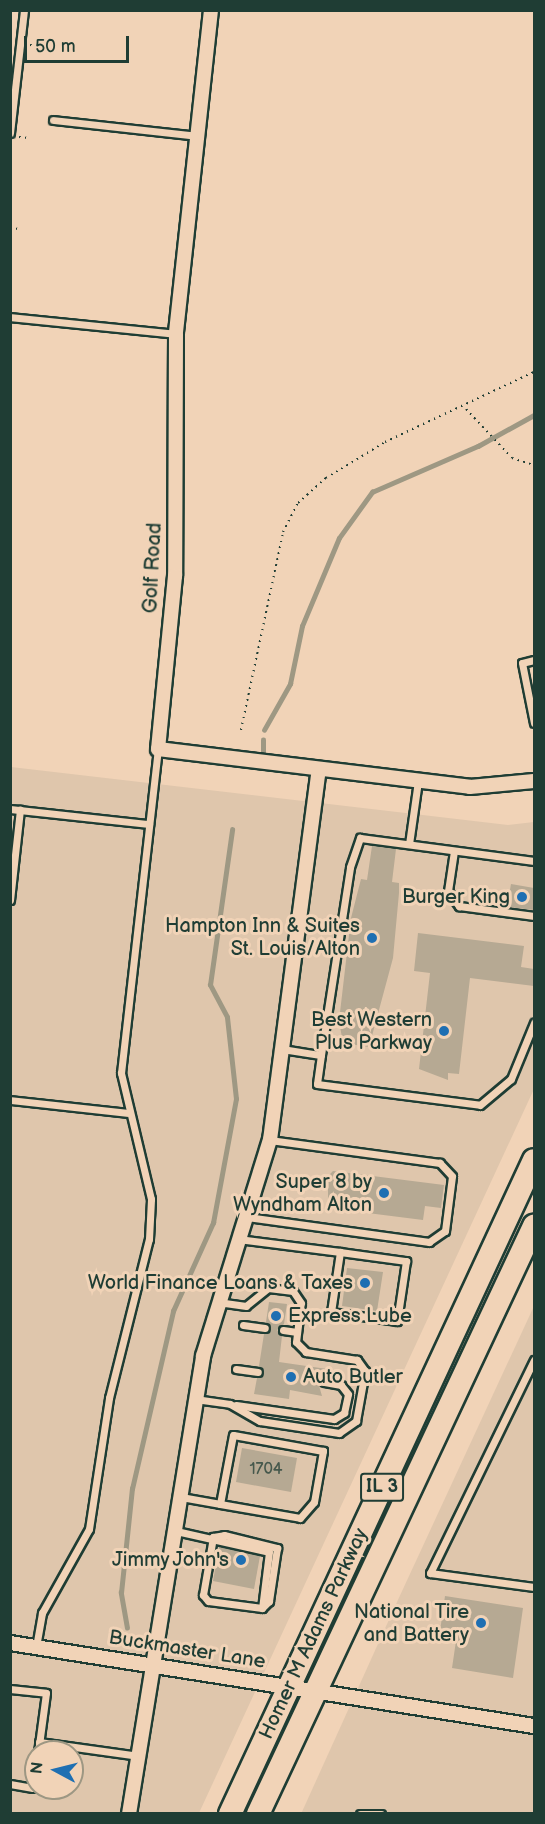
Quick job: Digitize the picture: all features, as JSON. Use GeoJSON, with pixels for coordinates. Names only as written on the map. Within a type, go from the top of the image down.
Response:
{"type":"FeatureCollection","features":[{"type":"Feature","properties":{"kind":"main road","name":"Homer M Adams Parkway"},"geometry":{"type":"LineString","coordinates":[[230,1814],[534,1160]]}},
{"type":"Feature","properties":{"kind":"main road","name":"Homer M Adams Parkway"},"geometry":{"type":"LineString","coordinates":[[258,1814],[534,1226]]}},
{"type":"Feature","properties":{"kind":"street","name":"Golf Road"},"geometry":{"type":"LineString","coordinates":[[158,749],[175,576],[176,334],[211,10]]}},
{"type":"Feature","properties":{"kind":"street"},"geometry":{"type":"LineString","coordinates":[[158,749],[470,787],[534,781]]}},
{"type":"Feature","properties":{"kind":"street"},"geometry":{"type":"LineString","coordinates":[[129,1814],[176,1531],[195,1399],[216,1301],[247,1217],[270,1140],[319,769]]}},
{"type":"Feature","properties":{"kind":"street","name":"Buckmaster Lane"},"geometry":{"type":"LineString","coordinates":[[10,1643],[316,1689],[534,1726]]}},
{"type":"Feature","properties":{"kind":"lane"},"geometry":{"type":"LineString","coordinates":[[14,135],[24,10]]}},
{"type":"Feature","properties":{"kind":"lane"},"geometry":{"type":"LineString","coordinates":[[53,120],[197,136]]}},
{"type":"Feature","properties":{"kind":"lane"},"geometry":{"type":"LineString","coordinates":[[10,317],[176,334]]}},
{"type":"Feature","properties":{"kind":"lane"},"geometry":{"type":"LineString","coordinates":[[534,660],[522,663],[533,706],[534,723]]}},
{"type":"Feature","properties":{"kind":"lane"},"geometry":{"type":"LineString","coordinates":[[36,1647],[42,1613],[89,1529],[110,1398],[149,1239],[151,1199],[127,1113],[121,1073],[158,749]]}},
{"type":"Feature","properties":{"kind":"lane"},"geometry":{"type":"LineString","coordinates":[[409,844],[418,781]]}},
{"type":"Feature","properties":{"kind":"lane"},"geometry":{"type":"LineString","coordinates":[[10,809],[149,824]]}},
{"type":"Feature","properties":{"kind":"lane"},"geometry":{"type":"LineString","coordinates":[[10,900],[20,810]]}},
{"type":"Feature","properties":{"kind":"lane"},"geometry":{"type":"LineString","coordinates":[[534,861],[360,838],[350,867],[317,1084],[480,1105],[511,1079],[534,1023]]}},
{"type":"Feature","properties":{"kind":"lane"},"geometry":{"type":"LineString","coordinates":[[454,850],[448,891],[459,906],[534,916]]}},
{"type":"Feature","properties":{"kind":"lane"},"geometry":{"type":"LineString","coordinates":[[282,1049],[321,1055]]}},
{"type":"Feature","properties":{"kind":"lane"},"geometry":{"type":"LineString","coordinates":[[10,1100],[127,1113]]}},
{"type":"Feature","properties":{"kind":"lane"},"geometry":{"type":"LineString","coordinates":[[247,1217],[429,1242],[445,1231],[452,1176],[440,1163],[270,1140]]}},
{"type":"Feature","properties":{"kind":"lane"},"geometry":{"type":"LineString","coordinates":[[238,1239],[340,1252],[406,1261],[397,1320],[331,1312],[340,1252]]}},
{"type":"Feature","properties":{"kind":"lane"},"geometry":{"type":"LineString","coordinates":[[216,1301],[246,1306],[268,1288],[293,1291],[300,1303],[296,1342],[306,1352],[357,1360],[364,1371],[356,1421],[339,1433],[260,1421],[230,1404]]}},
{"type":"Feature","properties":{"kind":"lane"},"geometry":{"type":"LineString","coordinates":[[243,1325],[265,1328]]}},
{"type":"Feature","properties":{"kind":"lane"},"geometry":{"type":"LineString","coordinates":[[283,1330],[297,1332]]}},
{"type":"Feature","properties":{"kind":"lane"},"geometry":{"type":"LineString","coordinates":[[534,1360],[430,1573],[534,1587]]}},
{"type":"Feature","properties":{"kind":"lane"},"geometry":{"type":"LineString","coordinates":[[236,1369],[258,1372]]}},
{"type":"Feature","properties":{"kind":"lane"},"geometry":{"type":"LineString","coordinates":[[195,1399],[334,1419],[344,1413],[348,1394],[341,1385],[324,1382]]}},
{"type":"Feature","properties":{"kind":"lane"},"geometry":{"type":"LineString","coordinates":[[181,1497],[220,1504],[300,1518],[314,1502],[323,1451],[233,1435],[220,1504]]}},
{"type":"Feature","properties":{"kind":"lane"},"geometry":{"type":"LineString","coordinates":[[176,1531],[213,1537],[277,1548],[269,1601],[262,1608],[208,1601],[203,1595],[213,1537]]}},
{"type":"Feature","properties":{"kind":"lane"},"geometry":{"type":"LineString","coordinates":[[10,1689],[46,1693],[39,1740]]}},
{"type":"Feature","properties":{"kind":"lane"},"geometry":{"type":"LineString","coordinates":[[84,1748],[139,1756]]}},
{"type":"Feature","properties":{"kind":"lane"},"geometry":{"type":"LineString","coordinates":[[360,1814],[381,1814]]}},
{"type":"Feature","properties":{"kind":"path"},"geometry":{"type":"LineString","coordinates":[[27,45],[38,46]]}},
{"type":"Feature","properties":{"kind":"path"},"geometry":{"type":"LineString","coordinates":[[14,135],[28,138]]}},
{"type":"Feature","properties":{"kind":"path"},"geometry":{"type":"LineString","coordinates":[[10,228],[19,229]]}},
{"type":"Feature","properties":{"kind":"path"},"geometry":{"type":"LineString","coordinates":[[241,730],[283,532],[298,503],[353,461],[466,409],[534,372]]}},
{"type":"Feature","properties":{"kind":"path"},"geometry":{"type":"LineString","coordinates":[[466,409],[512,458],[534,465]]}},
{"type":"Feature","properties":{"kind":"shaded area"},"geometry":{"type":"Polygon","coordinates":[[[11,767],[508,825],[534,822],[534,1089],[199,1813],[11,1814],[11,767]]]}},
{"type":"Feature","properties":{"kind":"shaded area"},"geometry":{"type":"Polygon","coordinates":[[[534,1306],[534,1813],[301,1814],[397,1602],[534,1306]]]}},
{"type":"Feature","properties":{"kind":"building","name":"Hampton Inn & Suites St. Louis/Alton"},"geometry":{"type":"Polygon","coordinates":[[[372,846],[396,849],[392,882],[399,883],[399,893],[393,958],[369,1047],[343,1043],[339,1021],[351,918],[361,879],[367,880],[372,846]]]}},
{"type":"Feature","properties":{"kind":"building","name":"Burger King"},"geometry":{"type":"Polygon","coordinates":[[[511,884],[534,888],[534,910],[507,907],[511,884]]]}},
{"type":"Feature","properties":{"kind":"building","name":"Best Western Plus Parkway"},"geometry":{"type":"Polygon","coordinates":[[[418,933],[524,946],[521,967],[534,969],[534,986],[470,978],[459,1074],[448,1073],[448,1080],[419,1069],[430,973],[414,971],[418,933]]]}},
{"type":"Feature","properties":{"kind":"building","name":"Super 8 by Wyndham Alton"},"geometry":{"type":"Polygon","coordinates":[[[333,1171],[444,1185],[441,1208],[425,1206],[423,1220],[328,1208],[328,1176],[333,1171]]]}},
{"type":"Feature","properties":{"kind":"building"},"geometry":{"type":"Polygon","coordinates":[[[347,1268],[383,1272],[377,1311],[342,1306],[347,1268]]]}},
{"type":"Feature","properties":{"kind":"building","name":"Auto Butler"},"geometry":{"type":"Polygon","coordinates":[[[269,1302],[287,1304],[284,1324],[277,1330],[282,1336],[279,1362],[327,1369],[318,1382],[322,1396],[290,1390],[289,1399],[254,1394],[257,1378],[263,1373],[259,1366],[264,1334],[270,1329],[266,1322],[269,1302]]]}},
{"type":"Feature","properties":{"kind":"building"},"geometry":{"type":"Polygon","coordinates":[[[242,1448],[297,1458],[291,1492],[236,1482],[242,1448]]]}},
{"type":"Feature","properties":{"kind":"building"},"geometry":{"type":"Polygon","coordinates":[[[219,1547],[260,1556],[254,1589],[213,1581],[219,1547]]]}},
{"type":"Feature","properties":{"kind":"building","name":"National Tire and Battery"},"geometry":{"type":"Polygon","coordinates":[[[445,1596],[523,1608],[513,1678],[452,1668],[456,1641],[439,1638],[445,1596]]]}},
{"type":"Feature","properties":{"kind":"waterway"},"geometry":{"type":"LineString","coordinates":[[264,730],[290,684],[302,626],[339,538],[372,492],[478,446],[534,415]]}},
{"type":"Feature","properties":{"kind":"waterway"},"geometry":{"type":"LineString","coordinates":[[263,740],[263,753]]}},
{"type":"Feature","properties":{"kind":"waterway"},"geometry":{"type":"LineString","coordinates":[[127,1628],[121,1593],[132,1489],[173,1311],[213,1223],[236,1099],[227,1017],[210,985],[232,830]]}},
{"type":"Feature","properties":{"kind":"place","name":"Burger King"},"geometry":{"type":"Point","coordinates":[522,897]}},
{"type":"Feature","properties":{"kind":"place","name":"Hampton Inn & Suites St. Louis/Alton"},"geometry":{"type":"Point","coordinates":[372,938]}},
{"type":"Feature","properties":{"kind":"place","name":"Best Western Plus Parkway"},"geometry":{"type":"Point","coordinates":[444,1031]}},
{"type":"Feature","properties":{"kind":"place","name":"Super 8 by Wyndham Alton"},"geometry":{"type":"Point","coordinates":[384,1193]}},
{"type":"Feature","properties":{"kind":"place","name":"World Finance Loans & Taxes"},"geometry":{"type":"Point","coordinates":[365,1283]}},
{"type":"Feature","properties":{"kind":"place","name":"Express Lube"},"geometry":{"type":"Point","coordinates":[276,1316]}},
{"type":"Feature","properties":{"kind":"place","name":"Auto Butler"},"geometry":{"type":"Point","coordinates":[291,1377]}},
{"type":"Feature","properties":{"kind":"place","name":"Jimmy John's"},"geometry":{"type":"Point","coordinates":[241,1560]}},
{"type":"Feature","properties":{"kind":"place","name":"National Tire and Battery"},"geometry":{"type":"Point","coordinates":[481,1623]}}]}
